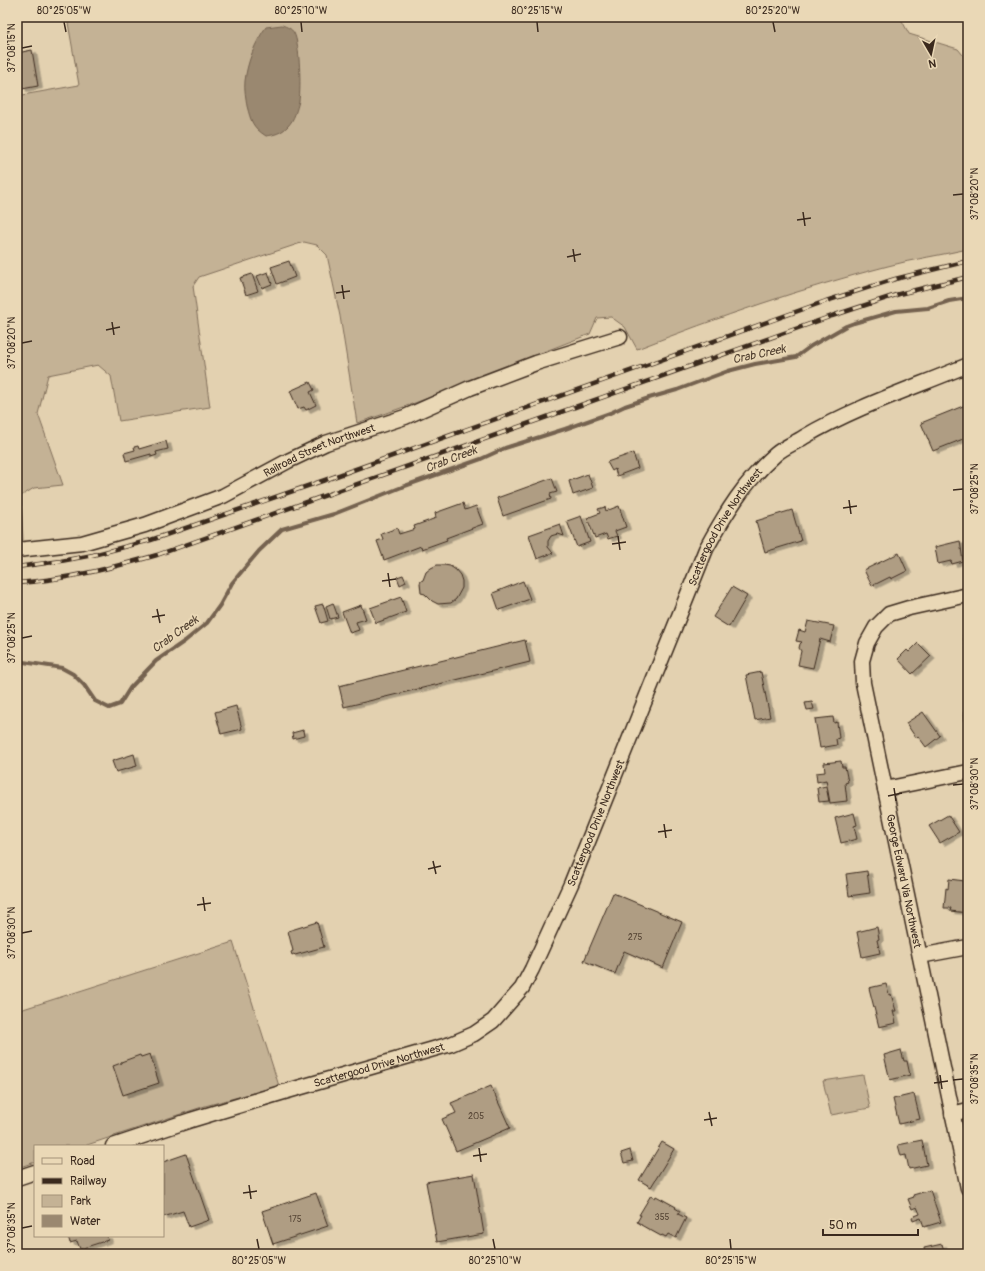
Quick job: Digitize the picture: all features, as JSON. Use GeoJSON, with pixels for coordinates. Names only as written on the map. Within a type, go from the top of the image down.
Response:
{"type":"FeatureCollection","features":[{"type":"Feature","properties":{"kind":"street","name":"Railroad Street Northwest"},"geometry":{"type":"LineString","coordinates":[[17,550],[82,543],[145,524],[223,496],[288,461],[326,443],[404,417],[470,388],[536,364],[620,337]]}},
{"type":"Feature","properties":{"kind":"street","name":"Scattergood Drive Northwest"},"geometry":{"type":"LineString","coordinates":[[115,1145],[284,1092],[451,1044],[474,1034],[493,1021],[522,988],[532,969],[571,884],[706,549],[744,486],[776,454],[821,427],[968,365]]}},
{"type":"Feature","properties":{"kind":"street","name":"George Edward Via Northwest"},"geometry":{"type":"LineString","coordinates":[[968,595],[889,614],[876,627],[866,643],[862,661],[863,682],[884,789],[968,1188]]}},
{"type":"Feature","properties":{"kind":"street"},"geometry":{"type":"LineString","coordinates":[[884,789],[968,772]]}},
{"type":"Feature","properties":{"kind":"street"},"geometry":{"type":"LineString","coordinates":[[920,956],[968,947]]}},
{"type":"Feature","properties":{"kind":"street"},"geometry":{"type":"LineString","coordinates":[[952,1114],[968,1110]]}},
{"type":"Feature","properties":{"kind":"street"},"geometry":{"type":"LineString","coordinates":[[17,1178],[34,1172]]}},
{"type":"Feature","properties":{"kind":"green space"},"geometry":{"type":"Polygon","coordinates":[[[67,17],[900,17],[909,34],[958,49],[968,61],[968,249],[898,264],[792,293],[730,314],[637,349],[625,327],[611,317],[597,318],[590,334],[445,392],[357,423],[340,316],[327,255],[317,245],[304,242],[199,277],[193,286],[210,407],[119,421],[111,376],[98,365],[48,375],[38,414],[63,485],[34,488],[21,496],[23,540],[17,540],[17,96],[79,85],[67,17]]]}},
{"type":"Feature","properties":{"kind":"green space"},"geometry":{"type":"Polygon","coordinates":[[[233,942],[279,1086],[205,1106],[87,1145],[34,1145],[34,1162],[17,1168],[17,1011],[233,942]]]}},
{"type":"Feature","properties":{"kind":"green space"},"geometry":{"type":"Polygon","coordinates":[[[863,1075],[870,1108],[831,1115],[823,1081],[863,1075]]]}},
{"type":"Feature","properties":{"kind":"water"},"geometry":{"type":"Polygon","coordinates":[[[282,25],[292,30],[298,46],[300,66],[299,101],[294,118],[290,124],[278,133],[266,136],[255,127],[251,120],[247,106],[245,81],[252,53],[258,39],[266,27],[282,25]]]}},
{"type":"Feature","properties":{"kind":"building"},"geometry":{"type":"Polygon","coordinates":[[[32,50],[38,86],[22,89],[17,53],[32,50]]]}},
{"type":"Feature","properties":{"kind":"building"},"geometry":{"type":"Polygon","coordinates":[[[289,261],[295,277],[277,284],[271,267],[289,261]]]}},
{"type":"Feature","properties":{"kind":"building"},"geometry":{"type":"Polygon","coordinates":[[[268,272],[272,284],[262,288],[257,276],[268,272]]]}},
{"type":"Feature","properties":{"kind":"building"},"geometry":{"type":"Polygon","coordinates":[[[252,274],[258,291],[246,295],[240,278],[252,274]]]}},
{"type":"Feature","properties":{"kind":"building"},"geometry":{"type":"Polygon","coordinates":[[[310,382],[314,390],[310,392],[316,405],[306,410],[304,407],[298,409],[290,391],[310,382]]]}},
{"type":"Feature","properties":{"kind":"building"},"geometry":{"type":"Polygon","coordinates":[[[968,404],[968,437],[933,451],[921,423],[968,404]]]}},
{"type":"Feature","properties":{"kind":"building"},"geometry":{"type":"Polygon","coordinates":[[[166,441],[168,449],[156,452],[157,455],[151,457],[151,454],[126,461],[124,453],[135,450],[134,447],[138,446],[139,449],[166,441]]]}},
{"type":"Feature","properties":{"kind":"building"},"geometry":{"type":"Polygon","coordinates":[[[633,453],[638,468],[617,476],[615,469],[612,471],[607,462],[633,453]]]}},
{"type":"Feature","properties":{"kind":"building"},"geometry":{"type":"Polygon","coordinates":[[[588,474],[593,488],[573,495],[569,481],[588,474]]]}},
{"type":"Feature","properties":{"kind":"building"},"geometry":{"type":"Polygon","coordinates":[[[552,478],[557,492],[550,494],[551,499],[503,516],[497,498],[552,478]]]}},
{"type":"Feature","properties":{"kind":"building"},"geometry":{"type":"Polygon","coordinates":[[[463,503],[465,510],[476,506],[483,524],[446,538],[447,540],[422,549],[421,546],[384,560],[377,541],[383,539],[381,534],[397,528],[399,534],[415,529],[414,526],[436,518],[435,513],[463,503]]]}},
{"type":"Feature","properties":{"kind":"building"},"geometry":{"type":"Polygon","coordinates":[[[619,506],[626,527],[615,531],[617,536],[608,539],[606,534],[595,538],[587,518],[600,513],[598,509],[605,507],[606,511],[619,506]]]}},
{"type":"Feature","properties":{"kind":"building"},"geometry":{"type":"Polygon","coordinates":[[[792,510],[801,541],[765,552],[756,521],[792,510]]]}},
{"type":"Feature","properties":{"kind":"building"},"geometry":{"type":"Polygon","coordinates":[[[581,516],[590,542],[577,547],[567,521],[581,516]]]}},
{"type":"Feature","properties":{"kind":"building"},"geometry":{"type":"Polygon","coordinates":[[[560,524],[564,536],[558,534],[554,535],[551,536],[548,541],[548,547],[553,553],[537,559],[529,535],[560,524]]]}},
{"type":"Feature","properties":{"kind":"building"},"geometry":{"type":"Polygon","coordinates":[[[960,541],[963,561],[952,564],[951,561],[938,564],[935,547],[960,541]]]}},
{"type":"Feature","properties":{"kind":"building"},"geometry":{"type":"Polygon","coordinates":[[[899,553],[907,571],[872,586],[864,570],[899,553]]]}},
{"type":"Feature","properties":{"kind":"building"},"geometry":{"type":"Polygon","coordinates":[[[437,565],[450,566],[460,575],[462,588],[456,599],[451,603],[438,604],[432,601],[425,594],[421,593],[420,583],[426,572],[437,565]]]}},
{"type":"Feature","properties":{"kind":"building"},"geometry":{"type":"Polygon","coordinates":[[[403,575],[406,582],[400,585],[397,577],[403,575]]]}},
{"type":"Feature","properties":{"kind":"building"},"geometry":{"type":"Polygon","coordinates":[[[523,581],[530,599],[499,610],[493,593],[523,581]]]}},
{"type":"Feature","properties":{"kind":"building"},"geometry":{"type":"Polygon","coordinates":[[[732,587],[747,596],[729,627],[713,617],[732,587]]]}},
{"type":"Feature","properties":{"kind":"building"},"geometry":{"type":"Polygon","coordinates":[[[401,597],[406,612],[376,623],[370,608],[401,597]]]}},
{"type":"Feature","properties":{"kind":"building"},"geometry":{"type":"Polygon","coordinates":[[[333,603],[338,617],[330,619],[326,606],[333,603]]]}},
{"type":"Feature","properties":{"kind":"building"},"geometry":{"type":"Polygon","coordinates":[[[323,604],[328,621],[321,623],[315,606],[323,604]]]}},
{"type":"Feature","properties":{"kind":"building"},"geometry":{"type":"Polygon","coordinates":[[[361,605],[366,619],[356,622],[359,630],[350,633],[342,612],[361,605]]]}},
{"type":"Feature","properties":{"kind":"building"},"geometry":{"type":"Polygon","coordinates":[[[808,621],[834,626],[830,642],[820,639],[813,668],[798,665],[801,651],[799,648],[802,642],[796,641],[799,630],[805,632],[808,621]]]}},
{"type":"Feature","properties":{"kind":"building"},"geometry":{"type":"Polygon","coordinates":[[[968,634],[968,652],[967,652],[963,635],[968,634]]]}},
{"type":"Feature","properties":{"kind":"building"},"geometry":{"type":"Polygon","coordinates":[[[525,640],[530,662],[344,707],[339,686],[525,640]]]}},
{"type":"Feature","properties":{"kind":"building"},"geometry":{"type":"Polygon","coordinates":[[[918,643],[931,656],[912,674],[898,659],[907,650],[909,652],[918,643]]]}},
{"type":"Feature","properties":{"kind":"building"},"geometry":{"type":"Polygon","coordinates":[[[761,672],[770,717],[755,720],[746,675],[761,672]]]}},
{"type":"Feature","properties":{"kind":"building"},"geometry":{"type":"Polygon","coordinates":[[[812,702],[814,709],[807,710],[805,703],[812,702]]]}},
{"type":"Feature","properties":{"kind":"building"},"geometry":{"type":"Polygon","coordinates":[[[236,706],[242,729],[221,734],[215,712],[236,706]]]}},
{"type":"Feature","properties":{"kind":"building"},"geometry":{"type":"Polygon","coordinates":[[[923,712],[940,736],[926,747],[918,736],[916,738],[906,723],[923,712]]]}},
{"type":"Feature","properties":{"kind":"building"},"geometry":{"type":"Polygon","coordinates":[[[964,712],[968,712],[968,730],[966,730],[964,712]]]}},
{"type":"Feature","properties":{"kind":"building"},"geometry":{"type":"Polygon","coordinates":[[[833,717],[834,723],[837,722],[839,738],[836,739],[837,745],[820,748],[815,719],[833,717]]]}},
{"type":"Feature","properties":{"kind":"building"},"geometry":{"type":"Polygon","coordinates":[[[303,730],[304,736],[293,739],[292,733],[303,730]]]}},
{"type":"Feature","properties":{"kind":"building"},"geometry":{"type":"Polygon","coordinates":[[[134,754],[137,766],[116,772],[112,761],[134,754]]]}},
{"type":"Feature","properties":{"kind":"building"},"geometry":{"type":"Polygon","coordinates":[[[841,761],[842,767],[845,767],[848,782],[845,783],[847,801],[830,803],[826,780],[817,782],[816,773],[825,772],[824,763],[841,761]]]}},
{"type":"Feature","properties":{"kind":"building"},"geometry":{"type":"Polygon","coordinates":[[[826,786],[829,801],[819,802],[817,788],[826,786]]]}},
{"type":"Feature","properties":{"kind":"building"},"geometry":{"type":"Polygon","coordinates":[[[854,813],[857,825],[854,826],[857,839],[841,843],[835,818],[854,813]]]}},
{"type":"Feature","properties":{"kind":"building"},"geometry":{"type":"Polygon","coordinates":[[[948,815],[959,832],[940,843],[929,826],[948,815]]]}},
{"type":"Feature","properties":{"kind":"building"},"geometry":{"type":"Polygon","coordinates":[[[867,871],[870,893],[849,896],[846,874],[867,871]]]}},
{"type":"Feature","properties":{"kind":"building"},"geometry":{"type":"Polygon","coordinates":[[[949,879],[965,881],[964,890],[968,891],[968,913],[950,911],[951,908],[944,908],[946,888],[948,889],[949,879]]]}},
{"type":"Feature","properties":{"kind":"building"},"geometry":{"type":"Polygon","coordinates":[[[613,893],[682,922],[663,968],[624,951],[615,974],[584,961],[613,893]]]}},
{"type":"Feature","properties":{"kind":"building"},"geometry":{"type":"Polygon","coordinates":[[[317,922],[324,947],[292,955],[291,952],[293,951],[288,931],[317,922]]]}},
{"type":"Feature","properties":{"kind":"building"},"geometry":{"type":"Polygon","coordinates":[[[877,927],[879,939],[877,940],[880,953],[862,957],[857,932],[877,927]]]}},
{"type":"Feature","properties":{"kind":"building"},"geometry":{"type":"Polygon","coordinates":[[[886,984],[889,995],[891,994],[896,1011],[893,1011],[896,1023],[879,1027],[869,988],[886,984]]]}},
{"type":"Feature","properties":{"kind":"building"},"geometry":{"type":"Polygon","coordinates":[[[901,1050],[904,1061],[907,1061],[910,1075],[890,1080],[884,1055],[901,1050]]]}},
{"type":"Feature","properties":{"kind":"building"},"geometry":{"type":"Polygon","coordinates":[[[150,1054],[159,1083],[123,1095],[113,1066],[140,1055],[141,1057],[150,1054]]]}},
{"type":"Feature","properties":{"kind":"building"},"geometry":{"type":"Polygon","coordinates":[[[491,1086],[510,1128],[456,1151],[442,1119],[456,1113],[451,1103],[491,1086]]]}},
{"type":"Feature","properties":{"kind":"building"},"geometry":{"type":"Polygon","coordinates":[[[914,1094],[920,1119],[899,1124],[893,1099],[914,1094]]]}},
{"type":"Feature","properties":{"kind":"building"},"geometry":{"type":"Polygon","coordinates":[[[922,1140],[927,1165],[909,1169],[906,1155],[901,1156],[898,1145],[922,1140]]]}},
{"type":"Feature","properties":{"kind":"building"},"geometry":{"type":"Polygon","coordinates":[[[662,1142],[674,1149],[651,1187],[639,1180],[662,1142]]]}},
{"type":"Feature","properties":{"kind":"building"},"geometry":{"type":"Polygon","coordinates":[[[630,1150],[633,1161],[624,1163],[621,1153],[630,1150]]]}},
{"type":"Feature","properties":{"kind":"building"},"geometry":{"type":"Polygon","coordinates":[[[186,1154],[209,1220],[189,1227],[183,1211],[164,1217],[164,1162],[186,1154]]]}},
{"type":"Feature","properties":{"kind":"building"},"geometry":{"type":"Polygon","coordinates":[[[474,1174],[484,1234],[437,1242],[426,1182],[474,1174]]]}},
{"type":"Feature","properties":{"kind":"building"},"geometry":{"type":"Polygon","coordinates":[[[930,1190],[941,1222],[924,1227],[921,1218],[913,1221],[912,1217],[920,1214],[917,1207],[912,1209],[908,1199],[914,1197],[913,1195],[930,1190]]]}},
{"type":"Feature","properties":{"kind":"building"},"geometry":{"type":"Polygon","coordinates":[[[316,1193],[328,1226],[273,1244],[262,1211],[316,1193]]]}},
{"type":"Feature","properties":{"kind":"building"},"geometry":{"type":"Polygon","coordinates":[[[651,1195],[655,1198],[656,1196],[676,1207],[675,1208],[680,1211],[678,1214],[686,1218],[676,1238],[668,1234],[666,1237],[661,1236],[637,1222],[641,1215],[639,1215],[651,1195]]]}},
{"type":"Feature","properties":{"kind":"building"},"geometry":{"type":"Polygon","coordinates":[[[68,1237],[107,1237],[108,1240],[80,1249],[77,1241],[70,1243],[68,1237]]]}},
{"type":"Feature","properties":{"kind":"building"},"geometry":{"type":"Polygon","coordinates":[[[942,1244],[945,1254],[925,1254],[924,1248],[942,1244]]]}},
{"type":"Feature","properties":{"kind":"waterway","name":"Crab Creek"},"geometry":{"type":"LineString","coordinates":[[17,661],[62,668],[73,674],[84,685],[95,701],[109,708],[120,704],[130,688],[156,661],[185,641],[207,623],[220,605],[232,583],[259,551],[282,529],[334,514],[402,487],[481,459],[505,448],[565,429],[625,406],[677,390],[728,371],[755,364],[796,357],[811,346],[854,323],[896,311],[928,308],[949,301],[968,298]]}},
{"type":"Feature","properties":{"kind":"railway"},"geometry":{"type":"LineString","coordinates":[[17,567],[93,555],[151,540],[325,480],[826,301],[895,279],[968,261]]}},
{"type":"Feature","properties":{"kind":"railway"},"geometry":{"type":"LineString","coordinates":[[17,583],[70,576],[105,569],[157,555],[832,316],[899,294],[968,277]]}}]}
